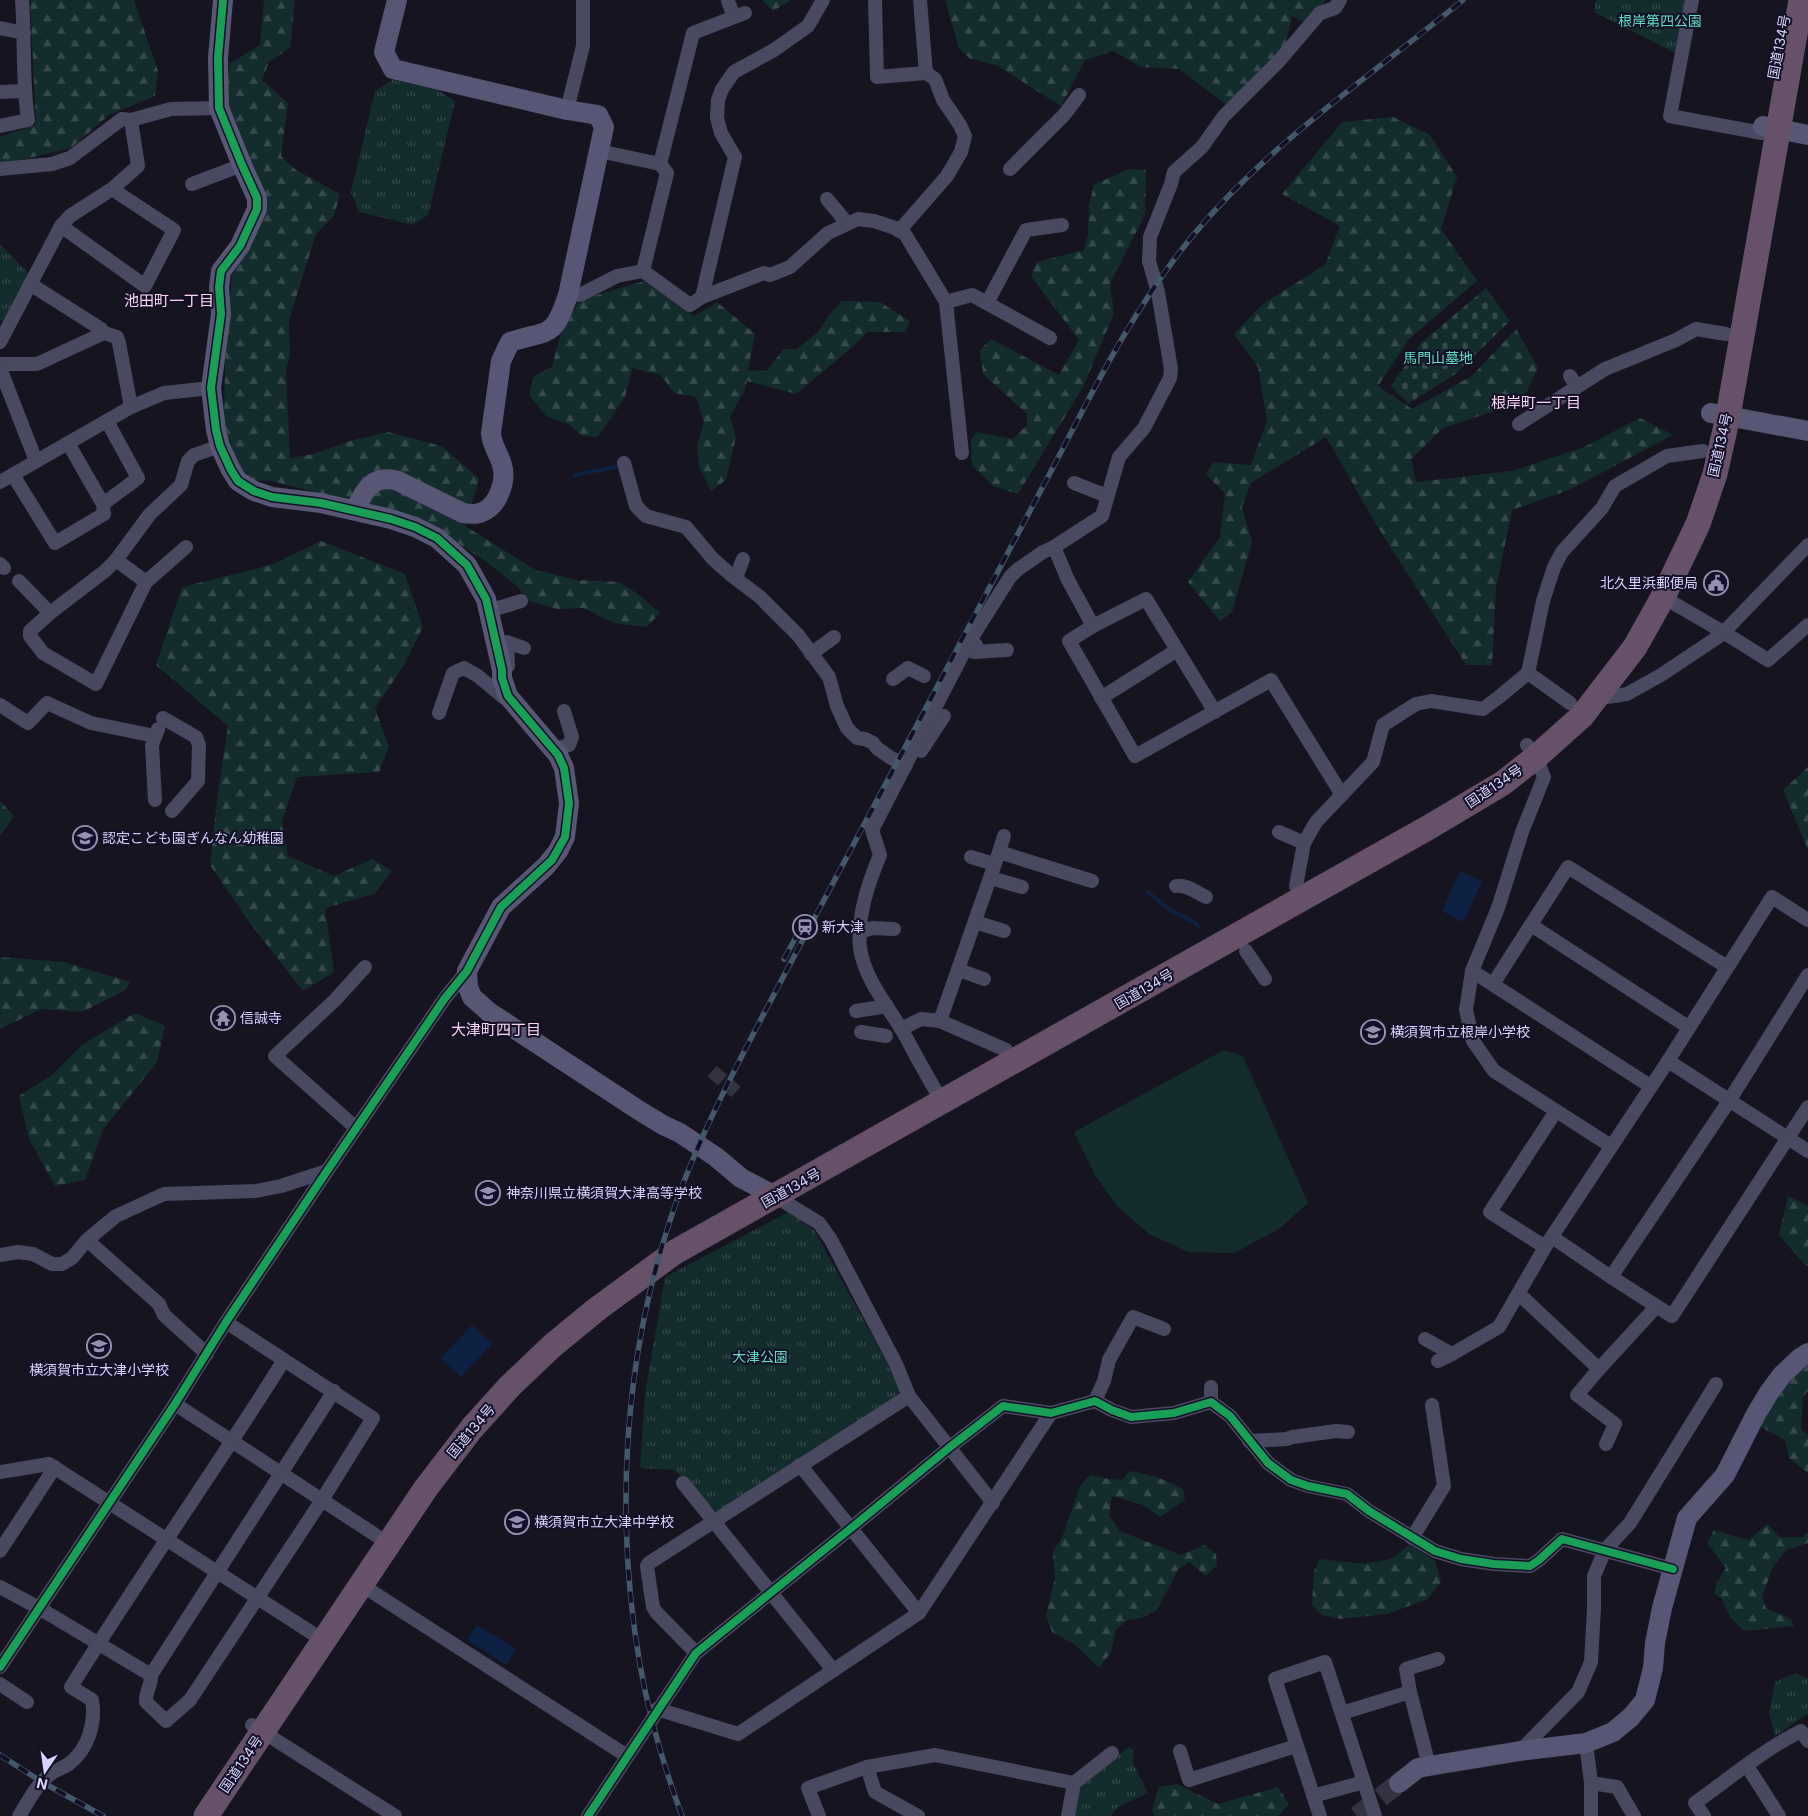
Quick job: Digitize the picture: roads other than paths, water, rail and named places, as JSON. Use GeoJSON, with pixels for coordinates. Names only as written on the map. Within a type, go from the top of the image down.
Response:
{"type":"FeatureCollection","features":[{"type":"Feature","properties":{"kind":"highway","name":"国道134号"},"geometry":{"type":"LineString","coordinates":[[1582,701],[1653,589],[1684,519],[1700,469],[1703,451],[1719,414],[1768,130],[1788,0]]}},
{"type":"Feature","properties":{"kind":"highway","name":"国道134号"},"geometry":{"type":"LineString","coordinates":[[206,1816],[312,1633],[414,1481],[462,1420],[501,1377],[544,1335],[590,1297],[668,1240],[769,1193],[1432,826],[1503,783],[1531,751],[1635,647],[1663,597],[1698,524],[1715,474],[1726,334],[1768,130],[1802,0]]}},
{"type":"Feature","properties":{"kind":"highway","name":"国道134号"},"geometry":{"type":"LineString","coordinates":[[189,1816],[258,1728],[426,1488],[472,1428],[510,1386],[552,1346],[597,1309],[675,1252],[936,1091],[1424,814],[1495,769],[1531,751]]}},
{"type":"Feature","properties":{"kind":"street"},"geometry":{"type":"LineString","coordinates":[[0,126],[28,120],[24,92],[22,0]]}},
{"type":"Feature","properties":{"kind":"street"},"geometry":{"type":"LineString","coordinates":[[0,1667],[175,1404],[226,1322],[326,1171],[445,998],[467,971],[501,907],[552,860],[565,837],[569,802],[564,768],[558,755],[508,696],[502,678],[502,670],[486,598],[467,565],[437,538],[415,527],[355,510],[321,503],[272,497],[254,490],[238,481],[220,446],[211,388],[221,314],[219,287],[222,271],[240,246],[257,209],[257,198],[219,108],[218,58],[223,0]]}},
{"type":"Feature","properties":{"kind":"street"},"geometry":{"type":"LineString","coordinates":[[355,510],[362,495],[370,487],[379,479],[388,478],[398,481],[463,513],[483,512],[493,505],[502,487],[503,474],[502,466],[492,444],[491,432],[501,361],[510,342],[550,332],[560,318],[568,295],[604,127],[598,115],[567,110],[393,69],[384,52],[397,0]]}},
{"type":"Feature","properties":{"kind":"street"},"geometry":{"type":"LineString","coordinates":[[567,110],[583,46],[583,0]]}},
{"type":"Feature","properties":{"kind":"street"},"geometry":{"type":"LineString","coordinates":[[702,297],[735,157],[721,133],[717,118],[718,100],[722,89],[734,72],[774,50],[808,26],[822,0]]}},
{"type":"Feature","properties":{"kind":"street"},"geometry":{"type":"LineString","coordinates":[[875,0],[877,77],[926,73],[935,79],[942,100],[960,125],[965,136],[961,152],[947,176],[900,231]]}},
{"type":"Feature","properties":{"kind":"street"},"geometry":{"type":"LineString","coordinates":[[920,0],[926,73]]}},
{"type":"Feature","properties":{"kind":"street"},"geometry":{"type":"LineString","coordinates":[[936,1091],[901,1029],[871,982],[860,949],[863,903],[871,875],[880,855],[872,830],[969,642],[1010,577],[1043,552],[1102,516],[1120,458],[1144,428],[1170,378],[1171,369],[1158,292],[1149,261],[1150,237],[1174,172],[1202,148],[1224,116],[1279,61],[1320,13],[1335,8],[1340,0]]}},
{"type":"Feature","properties":{"kind":"street"},"geometry":{"type":"LineString","coordinates":[[1692,0],[1670,116],[1808,135]]}},
{"type":"Feature","properties":{"kind":"street"},"geometry":{"type":"LineString","coordinates":[[660,164],[692,33],[740,15],[728,1]]}},
{"type":"Feature","properties":{"kind":"street"},"geometry":{"type":"LineString","coordinates":[[0,28],[24,33]]}},
{"type":"Feature","properties":{"kind":"street"},"geometry":{"type":"LineString","coordinates":[[0,92],[24,92]]}},
{"type":"Feature","properties":{"kind":"street"},"geometry":{"type":"LineString","coordinates":[[1010,169],[1064,115],[1079,95]]}},
{"type":"Feature","properties":{"kind":"street"},"geometry":{"type":"LineString","coordinates":[[0,169],[52,164],[70,158],[122,119],[131,120],[171,109],[219,108]]}},
{"type":"Feature","properties":{"kind":"street"},"geometry":{"type":"LineString","coordinates":[[0,342],[61,226],[70,216],[112,189],[138,166],[131,120]]}},
{"type":"Feature","properties":{"kind":"street"},"geometry":{"type":"LineString","coordinates":[[599,151],[660,164],[666,173],[643,271]]}},
{"type":"Feature","properties":{"kind":"street"},"geometry":{"type":"LineString","coordinates":[[192,184],[242,165]]}},
{"type":"Feature","properties":{"kind":"street"},"geometry":{"type":"LineString","coordinates":[[61,226],[145,286],[174,230],[112,189]]}},
{"type":"Feature","properties":{"kind":"street"},"geometry":{"type":"LineString","coordinates":[[827,199],[847,223]]}},
{"type":"Feature","properties":{"kind":"street"},"geometry":{"type":"LineString","coordinates":[[568,295],[580,294],[617,276],[643,271],[690,305],[702,297],[764,273],[770,275],[790,267],[828,234],[847,223],[858,219],[874,220],[907,236],[946,302],[962,453]]}},
{"type":"Feature","properties":{"kind":"street"},"geometry":{"type":"LineString","coordinates":[[987,303],[1026,230],[1062,225]]}},
{"type":"Feature","properties":{"kind":"street"},"geometry":{"type":"LineString","coordinates":[[30,284],[101,329],[104,334]]}},
{"type":"Feature","properties":{"kind":"street"},"geometry":{"type":"LineString","coordinates":[[946,302],[972,295],[1050,338]]}},
{"type":"Feature","properties":{"kind":"street"},"geometry":{"type":"LineString","coordinates":[[1519,424],[1574,382],[1676,340],[1696,329],[1726,334]]}},
{"type":"Feature","properties":{"kind":"street"},"geometry":{"type":"LineString","coordinates":[[0,364],[37,364],[104,334],[116,337],[119,343],[131,407]]}},
{"type":"Feature","properties":{"kind":"street"},"geometry":{"type":"LineString","coordinates":[[0,368],[36,461]]}},
{"type":"Feature","properties":{"kind":"street"},"geometry":{"type":"LineString","coordinates":[[0,482],[131,407],[164,393],[211,388]]}},
{"type":"Feature","properties":{"kind":"street"},"geometry":{"type":"LineString","coordinates":[[1719,414],[1808,430]]}},
{"type":"Feature","properties":{"kind":"street"},"geometry":{"type":"LineString","coordinates":[[103,504],[138,478],[107,421]]}},
{"type":"Feature","properties":{"kind":"street"},"geometry":{"type":"LineString","coordinates":[[13,475],[55,543],[104,514],[103,504],[68,444]]}},
{"type":"Feature","properties":{"kind":"street"},"geometry":{"type":"LineString","coordinates":[[186,547],[146,582],[96,684],[43,653],[30,636],[30,631],[50,613],[105,571],[116,560],[150,514],[181,485],[188,461],[194,455],[220,446]]}},
{"type":"Feature","properties":{"kind":"street"},"geometry":{"type":"LineString","coordinates":[[1116,468],[1138,450]]}},
{"type":"Feature","properties":{"kind":"street"},"geometry":{"type":"LineString","coordinates":[[1296,886],[1304,843],[1316,822],[1373,762],[1383,725],[1416,704],[1431,701],[1483,709],[1499,698],[1528,673],[1543,601],[1554,567],[1562,552],[1602,508],[1615,486],[1667,456],[1703,451]]}},
{"type":"Feature","properties":{"kind":"street"},"geometry":{"type":"LineString","coordinates":[[624,463],[636,506],[646,516],[686,527],[713,559],[760,597],[798,635],[829,677],[837,706],[847,728],[857,738],[873,743],[877,748],[905,767],[911,767],[944,716]]}},
{"type":"Feature","properties":{"kind":"street"},"geometry":{"type":"LineString","coordinates":[[1074,483],[1107,496]]}},
{"type":"Feature","properties":{"kind":"street"},"geometry":{"type":"LineString","coordinates":[[1528,673],[1582,701],[1627,694],[1661,675],[1723,632],[1808,545]]}},
{"type":"Feature","properties":{"kind":"street"},"geometry":{"type":"LineString","coordinates":[[1054,547],[1068,580],[1093,626]]}},
{"type":"Feature","properties":{"kind":"street"},"geometry":{"type":"LineString","coordinates":[[736,578],[743,559]]}},
{"type":"Feature","properties":{"kind":"street"},"geometry":{"type":"LineString","coordinates":[[116,560],[146,582]]}},
{"type":"Feature","properties":{"kind":"street"},"geometry":{"type":"LineString","coordinates":[[19,582],[50,613]]}},
{"type":"Feature","properties":{"kind":"street"},"geometry":{"type":"LineString","coordinates":[[1663,597],[1768,660],[1808,624]]}},
{"type":"Feature","properties":{"kind":"street"},"geometry":{"type":"LineString","coordinates":[[1215,712],[1146,599],[1093,626],[1069,641],[1135,756],[1215,712],[1271,680],[1342,795]]}},
{"type":"Feature","properties":{"kind":"street"},"geometry":{"type":"LineString","coordinates":[[489,612],[521,601]]}},
{"type":"Feature","properties":{"kind":"street"},"geometry":{"type":"LineString","coordinates":[[811,654],[834,637]]}},
{"type":"Feature","properties":{"kind":"street"},"geometry":{"type":"LineString","coordinates":[[502,670],[508,667],[507,642],[524,648]]}},
{"type":"Feature","properties":{"kind":"street"},"geometry":{"type":"LineString","coordinates":[[969,642],[976,646],[974,652],[1007,650]]}},
{"type":"Feature","properties":{"kind":"street"},"geometry":{"type":"LineString","coordinates":[[1101,698],[1177,650]]}},
{"type":"Feature","properties":{"kind":"street"},"geometry":{"type":"LineString","coordinates":[[439,712],[453,673],[464,668],[478,676],[503,698],[508,696]]}},
{"type":"Feature","properties":{"kind":"street"},"geometry":{"type":"LineString","coordinates":[[892,680],[908,668],[924,676]]}},
{"type":"Feature","properties":{"kind":"street"},"geometry":{"type":"LineString","coordinates":[[0,704],[28,723],[47,703],[92,723],[155,736]]}},
{"type":"Feature","properties":{"kind":"street"},"geometry":{"type":"LineString","coordinates":[[552,750],[569,745],[572,737],[564,711]]}},
{"type":"Feature","properties":{"kind":"street"},"geometry":{"type":"LineString","coordinates":[[155,800],[152,745],[164,714],[196,737],[199,745],[198,781],[172,811]]}},
{"type":"Feature","properties":{"kind":"street"},"geometry":{"type":"LineString","coordinates":[[1531,751],[1544,777],[1522,832],[1498,908],[1472,971],[1466,1010],[1473,1041],[1494,1071],[1611,1146]]}},
{"type":"Feature","properties":{"kind":"street"},"geometry":{"type":"LineString","coordinates":[[1279,832],[1304,843]]}},
{"type":"Feature","properties":{"kind":"street"},"geometry":{"type":"LineString","coordinates":[[940,1021],[1004,836]]}},
{"type":"Feature","properties":{"kind":"street"},"geometry":{"type":"LineString","coordinates":[[971,857],[996,858],[1092,881]]}},
{"type":"Feature","properties":{"kind":"street"},"geometry":{"type":"LineString","coordinates":[[1493,984],[1568,867],[1727,967]]}},
{"type":"Feature","properties":{"kind":"street"},"geometry":{"type":"LineString","coordinates":[[990,878],[1022,887]]}},
{"type":"Feature","properties":{"kind":"street"},"geometry":{"type":"LineString","coordinates":[[1176,886],[1190,888],[1206,897]]}},
{"type":"Feature","properties":{"kind":"street"},"geometry":{"type":"LineString","coordinates":[[1438,1360],[1499,1327],[1549,1242],[1668,1061],[1772,896],[1808,920]]}},
{"type":"Feature","properties":{"kind":"street"},"geometry":{"type":"LineString","coordinates":[[975,922],[1004,931]]}},
{"type":"Feature","properties":{"kind":"street"},"geometry":{"type":"LineString","coordinates":[[1531,924],[1688,1028]]}},
{"type":"Feature","properties":{"kind":"street"},"geometry":{"type":"LineString","coordinates":[[860,932],[872,928],[894,930]]}},
{"type":"Feature","properties":{"kind":"street"},"geometry":{"type":"LineString","coordinates":[[1246,951],[1265,979]]}},
{"type":"Feature","properties":{"kind":"street"},"geometry":{"type":"LineString","coordinates":[[356,1128],[275,1056],[335,1000],[365,967]]}},
{"type":"Feature","properties":{"kind":"street"},"geometry":{"type":"LineString","coordinates":[[959,970],[984,979]]}},
{"type":"Feature","properties":{"kind":"street"},"geometry":{"type":"LineString","coordinates":[[467,971],[468,987],[472,997],[489,1012],[640,1111],[701,1146],[741,1178],[819,1223],[831,1240],[896,1364],[909,1396],[993,1503]]}},
{"type":"Feature","properties":{"kind":"street"},"geometry":{"type":"LineString","coordinates":[[1472,971],[1650,1086]]}},
{"type":"Feature","properties":{"kind":"street"},"geometry":{"type":"LineString","coordinates":[[1611,1278],[1729,1101],[1808,975]]}},
{"type":"Feature","properties":{"kind":"street"},"geometry":{"type":"LineString","coordinates":[[856,1011],[887,1006]]}},
{"type":"Feature","properties":{"kind":"street"},"geometry":{"type":"LineString","coordinates":[[901,1029],[921,1019],[940,1021],[1006,1050]]}},
{"type":"Feature","properties":{"kind":"street"},"geometry":{"type":"LineString","coordinates":[[861,1032],[886,1036]]}},
{"type":"Feature","properties":{"kind":"street"},"geometry":{"type":"LineString","coordinates":[[1668,1061],[1808,1151]]}},
{"type":"Feature","properties":{"kind":"street"},"geometry":{"type":"LineString","coordinates":[[1556,1111],[1490,1212],[1549,1242],[1672,1316],[1808,1107]]}},
{"type":"Feature","properties":{"kind":"street"},"geometry":{"type":"LineString","coordinates":[[0,1255],[18,1252],[33,1254],[52,1264],[62,1264],[72,1258],[87,1240],[116,1216],[164,1194],[256,1191],[281,1186],[326,1171]]}},
{"type":"Feature","properties":{"kind":"street"},"geometry":{"type":"LineString","coordinates":[[87,1240],[159,1304],[164,1315],[207,1354]]}},
{"type":"Feature","properties":{"kind":"street"},"geometry":{"type":"LineString","coordinates":[[1519,1294],[1599,1369]]}},
{"type":"Feature","properties":{"kind":"street"},"geometry":{"type":"LineString","coordinates":[[1606,1444],[1615,1424],[1578,1395],[1599,1369],[1656,1307]]}},
{"type":"Feature","properties":{"kind":"street"},"geometry":{"type":"LineString","coordinates":[[1095,1401],[1104,1381],[1109,1360],[1132,1317],[1164,1329]]}},
{"type":"Feature","properties":{"kind":"street"},"geometry":{"type":"LineString","coordinates":[[226,1322],[334,1391],[373,1418],[322,1500],[190,1700],[166,1721],[146,1702],[145,1694],[151,1682],[151,1674],[334,1391]]}},
{"type":"Feature","properties":{"kind":"street"},"geometry":{"type":"LineString","coordinates":[[1425,1339],[1452,1354]]}},
{"type":"Feature","properties":{"kind":"street"},"geometry":{"type":"LineString","coordinates":[[1399,1783],[1418,1768],[1520,1751],[1586,1743],[1613,1732],[1631,1717],[1645,1700],[1654,1668],[1655,1643],[1662,1608],[1687,1518],[1725,1475],[1756,1414],[1782,1375],[1808,1353]]}},
{"type":"Feature","properties":{"kind":"street"},"geometry":{"type":"LineString","coordinates":[[19,1816],[42,1782],[50,1774],[70,1763],[89,1741],[94,1709],[92,1700],[71,1687],[233,1442],[284,1360]]}},
{"type":"Feature","properties":{"kind":"street"},"geometry":{"type":"LineString","coordinates":[[1520,1751],[1578,1692],[1590,1662],[1594,1576],[1605,1550],[1630,1523],[1716,1384]]}},
{"type":"Feature","properties":{"kind":"street"},"geometry":{"type":"LineString","coordinates":[[1210,1387],[1211,1402],[1230,1416],[1268,1463],[1291,1480],[1308,1486],[1347,1494],[1369,1511],[1435,1551],[1461,1559],[1530,1566],[1562,1539],[1673,1568]]}},
{"type":"Feature","properties":{"kind":"street"},"geometry":{"type":"LineString","coordinates":[[696,1653],[653,1607],[647,1566],[656,1557],[909,1396]]}},
{"type":"Feature","properties":{"kind":"street"},"geometry":{"type":"LineString","coordinates":[[588,1816],[657,1709],[696,1653],[770,1591],[1003,1406],[1051,1414],[1095,1401],[1131,1417],[1174,1413],[1211,1402]]}},
{"type":"Feature","properties":{"kind":"street"},"geometry":{"type":"LineString","coordinates":[[175,1404],[377,1536]]}},
{"type":"Feature","properties":{"kind":"street"},"geometry":{"type":"LineString","coordinates":[[1412,1538],[1444,1486],[1432,1405]]}},
{"type":"Feature","properties":{"kind":"street"},"geometry":{"type":"LineString","coordinates":[[657,1709],[738,1734],[919,1613],[1051,1414]]}},
{"type":"Feature","properties":{"kind":"street"},"geometry":{"type":"LineString","coordinates":[[1250,1441],[1348,1432]]}},
{"type":"Feature","properties":{"kind":"street"},"geometry":{"type":"LineString","coordinates":[[0,1472],[49,1464],[312,1633]]}},
{"type":"Feature","properties":{"kind":"street"},"geometry":{"type":"LineString","coordinates":[[800,1465],[919,1613]]}},
{"type":"Feature","properties":{"kind":"street"},"geometry":{"type":"LineString","coordinates":[[0,1551],[54,1467]]}},
{"type":"Feature","properties":{"kind":"street"},"geometry":{"type":"LineString","coordinates":[[682,1483],[833,1670]]}},
{"type":"Feature","properties":{"kind":"street"},"geometry":{"type":"LineString","coordinates":[[360,1584],[627,1756]]}},
{"type":"Feature","properties":{"kind":"street"},"geometry":{"type":"LineString","coordinates":[[0,1587],[40,1608],[151,1674]]}},
{"type":"Feature","properties":{"kind":"street"},"geometry":{"type":"LineString","coordinates":[[1428,1766],[1406,1669],[1438,1659]]}},
{"type":"Feature","properties":{"kind":"street"},"geometry":{"type":"LineString","coordinates":[[1320,1816],[1274,1679],[1325,1662],[1375,1816]]}},
{"type":"Feature","properties":{"kind":"street"},"geometry":{"type":"LineString","coordinates":[[0,1684],[27,1702]]}},
{"type":"Feature","properties":{"kind":"street"},"geometry":{"type":"LineString","coordinates":[[1342,1712],[1410,1692]]}},
{"type":"Feature","properties":{"kind":"street"},"geometry":{"type":"LineString","coordinates":[[258,1728],[395,1816]]}},
{"type":"Feature","properties":{"kind":"street"},"geometry":{"type":"LineString","coordinates":[[1704,1816],[1695,1803],[1746,1766],[1785,1739],[1801,1731],[1808,1742]]}},
{"type":"Feature","properties":{"kind":"street"},"geometry":{"type":"LineString","coordinates":[[1586,1743],[1591,1816]]}},
{"type":"Feature","properties":{"kind":"street"},"geometry":{"type":"LineString","coordinates":[[1180,1751],[1189,1780],[1296,1746]]}},
{"type":"Feature","properties":{"kind":"street"},"geometry":{"type":"LineString","coordinates":[[1068,1816],[1074,1783],[1112,1753]]}},
{"type":"Feature","properties":{"kind":"street"},"geometry":{"type":"LineString","coordinates":[[819,1816],[808,1788],[867,1766],[935,1755],[1074,1783]]}},
{"type":"Feature","properties":{"kind":"street"},"geometry":{"type":"LineString","coordinates":[[867,1766],[875,1792],[918,1816]]}},
{"type":"Feature","properties":{"kind":"street"},"geometry":{"type":"LineString","coordinates":[[1746,1766],[1779,1816]]}},
{"type":"Feature","properties":{"kind":"street"},"geometry":{"type":"LineString","coordinates":[[1313,1796],[1364,1782]]}},
{"type":"Feature","properties":{"kind":"street"},"geometry":{"type":"LineString","coordinates":[[1590,1783],[1617,1787],[1634,1816]]}},
{"type":"Feature","properties":{"kind":"water"},"geometry":{"type":"Polygon","coordinates":[[[1460,871],[1482,881],[1463,922],[1442,911],[1460,871]]]}},
{"type":"Feature","properties":{"kind":"water"},"geometry":{"type":"Polygon","coordinates":[[[472,1325],[492,1344],[461,1377],[441,1358],[472,1325]]]}},
{"type":"Feature","properties":{"kind":"water"},"geometry":{"type":"Polygon","coordinates":[[[477,1625],[516,1649],[506,1665],[467,1640],[477,1625]]]}},
{"type":"Feature","properties":{"kind":"waterway"},"geometry":{"type":"LineString","coordinates":[[575,475],[620,466]]}},
{"type":"Feature","properties":{"kind":"waterway"},"geometry":{"type":"LineString","coordinates":[[1148,892],[1171,911],[1194,922],[1198,926]]}},
{"type":"Feature","properties":{"kind":"tunnel"},"geometry":{"type":"LineString","coordinates":[[712,1071],[736,1092]]}},
{"type":"Feature","properties":{"kind":"tunnel"},"geometry":{"type":"LineString","coordinates":[[1357,1816],[1399,1783]]}},
{"type":"Feature","properties":{"kind":"railway"},"geometry":{"type":"LineString","coordinates":[[682,1816],[658,1741],[640,1665],[632,1611],[627,1556],[626,1501],[628,1446],[641,1336],[652,1282],[667,1230],[690,1166],[748,1043],[1089,398],[1138,312],[1195,233],[1256,169],[1323,110],[1463,0]]}},
{"type":"Feature","properties":{"kind":"railway"},"geometry":{"type":"LineString","coordinates":[[784,959],[802,926]]}},
{"type":"Feature","properties":{"kind":"railway"},"geometry":{"type":"LineString","coordinates":[[0,1755],[42,1782],[103,1816]]}},
{"type":"Feature","properties":{"kind":"place","name":"北久里浜郵便局"},"geometry":{"type":"Point","coordinates":[1716,583]}},
{"type":"Feature","properties":{"kind":"place","name":"認定こども園ぎんなん幼稚園"},"geometry":{"type":"Point","coordinates":[85,838]}},
{"type":"Feature","properties":{"kind":"place","name":"新大津"},"geometry":{"type":"Point","coordinates":[805,927]}},
{"type":"Feature","properties":{"kind":"place","name":"信誠寺"},"geometry":{"type":"Point","coordinates":[223,1018]}},
{"type":"Feature","properties":{"kind":"place","name":"横須賀市立根岸小学校"},"geometry":{"type":"Point","coordinates":[1373,1032]}},
{"type":"Feature","properties":{"kind":"place","name":"神奈川県立横須賀大津高等学校"},"geometry":{"type":"Point","coordinates":[488,1193]}},
{"type":"Feature","properties":{"kind":"place","name":"横須賀市立大津小学校"},"geometry":{"type":"Point","coordinates":[99,1346]}},
{"type":"Feature","properties":{"kind":"place","name":"横須賀市立大津中学校"},"geometry":{"type":"Point","coordinates":[517,1522]}},
{"type":"Feature","properties":{"kind":"district","name":"池田町一丁目"},"geometry":{"type":"Point","coordinates":[169,301]}},
{"type":"Feature","properties":{"kind":"district","name":"根岸町一丁目"},"geometry":{"type":"Point","coordinates":[1536,403]}},
{"type":"Feature","properties":{"kind":"district","name":"大津町四丁目"},"geometry":{"type":"Point","coordinates":[496,1030]}},
{"type":"Feature","properties":{"kind":"park label","name":"根岸第四公園"},"geometry":{"type":"Point","coordinates":[1660,21]}},
{"type":"Feature","properties":{"kind":"park label","name":"馬門山墓地"},"geometry":{"type":"Point","coordinates":[1438,358]}},
{"type":"Feature","properties":{"kind":"park label","name":"大津公園"},"geometry":{"type":"Point","coordinates":[760,1357]}}]}
